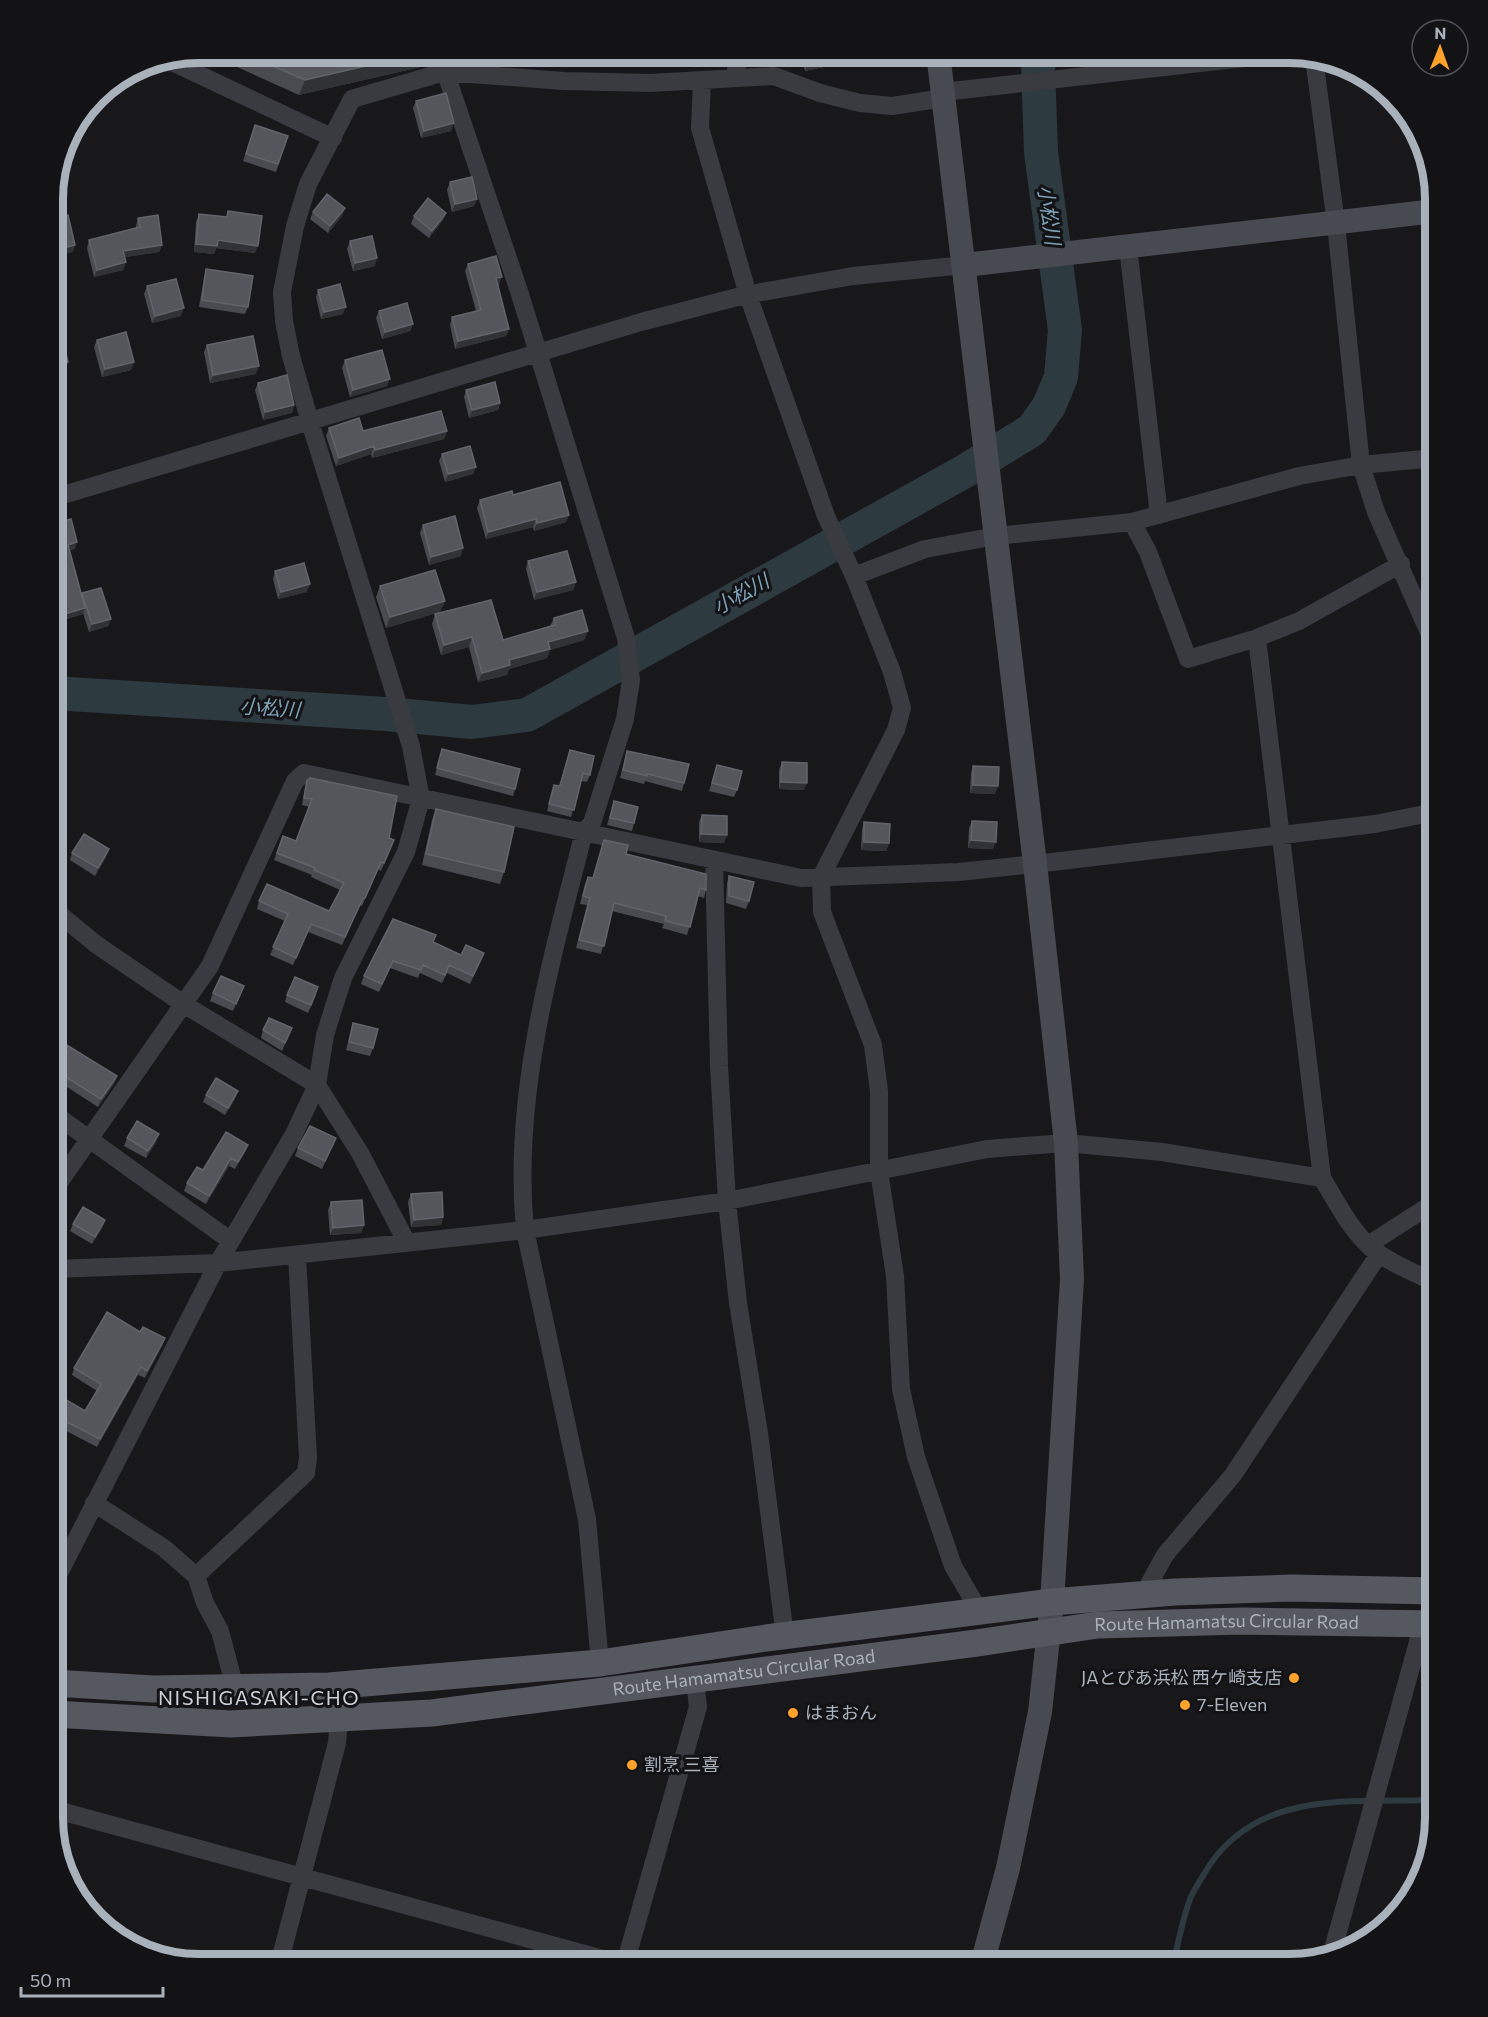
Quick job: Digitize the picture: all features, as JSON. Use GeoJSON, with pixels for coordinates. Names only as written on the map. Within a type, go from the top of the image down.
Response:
{"type":"FeatureCollection","features":[{"type":"Feature","properties":{"kind":"main road","name":"Route Hamamatsu Circular Road"},"geometry":{"type":"LineString","coordinates":[[63,1684],[153,1689],[329,1686],[600,1663],[785,1636],[1052,1602],[1142,1597],[1176,1592],[1425,1586]]}},
{"type":"Feature","properties":{"kind":"main road","name":"Route Hamamatsu Circular Road"},"geometry":{"type":"LineString","coordinates":[[63,1715],[231,1724],[432,1713],[695,1681],[1098,1625],[1163,1622],[1425,1624]]}},
{"type":"Feature","properties":{"kind":"street"},"geometry":{"type":"LineString","coordinates":[[442,63],[519,291],[626,638],[631,681],[625,719],[592,822],[584,832],[558,930],[526,1095],[520,1185],[525,1230],[587,1519],[600,1663]]}},
{"type":"Feature","properties":{"kind":"street"},"geometry":{"type":"LineString","coordinates":[[735,76],[737,63]]}},
{"type":"Feature","properties":{"kind":"street"},"geometry":{"type":"LineString","coordinates":[[939,63],[965,265],[1066,1143],[1072,1279],[1052,1602],[1040,1713],[1008,1868],[985,1954]]}},
{"type":"Feature","properties":{"kind":"street"},"geometry":{"type":"LineString","coordinates":[[63,1564],[218,1263],[294,1134],[316,1085],[325,1035],[343,978],[406,852],[421,799],[411,746],[291,356],[282,292],[295,226],[309,184],[352,99],[444,72],[563,81],[650,83],[702,81],[735,76],[774,76],[820,93],[860,103],[892,106],[943,95],[1020,84],[1204,63]]}},
{"type":"Feature","properties":{"kind":"street"},"geometry":{"type":"LineString","coordinates":[[179,65],[333,138]]}},
{"type":"Feature","properties":{"kind":"street"},"geometry":{"type":"LineString","coordinates":[[1315,66],[1336,224],[1361,465],[1365,485],[1425,620]]}},
{"type":"Feature","properties":{"kind":"street"},"geometry":{"type":"LineString","coordinates":[[702,81],[700,128],[748,295],[830,525],[892,672],[902,708],[896,730],[821,877],[822,912],[873,1045],[879,1091],[879,1172],[895,1276],[901,1389],[916,1457],[953,1566],[980,1612]]}},
{"type":"Feature","properties":{"kind":"street"},"geometry":{"type":"LineString","coordinates":[[63,495],[640,321],[748,295],[853,276],[1040,258],[1425,212]]}},
{"type":"Feature","properties":{"kind":"street"},"geometry":{"type":"LineString","coordinates":[[1128,248],[1159,515]]}},
{"type":"Feature","properties":{"kind":"street"},"geometry":{"type":"LineString","coordinates":[[850,568],[925,549],[996,536],[1132,522],[1299,476],[1361,465],[1425,459]]}},
{"type":"Feature","properties":{"kind":"street"},"geometry":{"type":"LineString","coordinates":[[1132,522],[1148,552],[1188,659],[1257,638],[1299,621],[1401,564]]}},
{"type":"Feature","properties":{"kind":"street"},"geometry":{"type":"LineString","coordinates":[[1257,638],[1322,1178],[1355,1231],[1374,1250],[1425,1278]]}},
{"type":"Feature","properties":{"kind":"street"},"geometry":{"type":"LineString","coordinates":[[63,1177],[210,966],[296,781],[304,772],[421,799],[801,878],[959,872],[1375,824],[1425,814]]}},
{"type":"Feature","properties":{"kind":"street"},"geometry":{"type":"LineString","coordinates":[[714,860],[719,1065],[727,1201],[738,1302],[759,1433],[785,1636]]}},
{"type":"Feature","properties":{"kind":"street"},"geometry":{"type":"LineString","coordinates":[[63,917],[97,945],[185,1005],[316,1085],[360,1153],[406,1241]]}},
{"type":"Feature","properties":{"kind":"street"},"geometry":{"type":"LineString","coordinates":[[63,1120],[231,1241]]}},
{"type":"Feature","properties":{"kind":"street"},"geometry":{"type":"LineString","coordinates":[[63,1269],[218,1263],[525,1230],[727,1201],[987,1149],[1066,1143],[1162,1152],[1322,1178]]}},
{"type":"Feature","properties":{"kind":"street"},"geometry":{"type":"LineString","coordinates":[[1142,1597],[1165,1555],[1233,1475],[1374,1250],[1425,1211]]}},
{"type":"Feature","properties":{"kind":"street"},"geometry":{"type":"LineString","coordinates":[[196,1576],[306,1473],[308,1458],[297,1255]]}},
{"type":"Feature","properties":{"kind":"street"},"geometry":{"type":"LineString","coordinates":[[94,1503],[164,1548],[196,1576],[205,1603],[220,1631],[235,1688]]}},
{"type":"Feature","properties":{"kind":"street"},"geometry":{"type":"LineString","coordinates":[[1334,1946],[1377,1790],[1425,1637]]}},
{"type":"Feature","properties":{"kind":"street"},"geometry":{"type":"LineString","coordinates":[[626,1954],[698,1707],[695,1681]]}},
{"type":"Feature","properties":{"kind":"street"},"geometry":{"type":"LineString","coordinates":[[282,1954],[337,1743],[339,1718]]}},
{"type":"Feature","properties":{"kind":"street"},"geometry":{"type":"LineString","coordinates":[[63,1812],[302,1879],[431,1911],[587,1954]]}},
{"type":"Feature","properties":{"kind":"building"},"geometry":{"type":"Polygon","coordinates":[[[266,63],[379,63],[305,80],[266,63]]]}},
{"type":"Feature","properties":{"kind":"building"},"geometry":{"type":"Polygon","coordinates":[[[446,93],[454,123],[424,131],[416,101],[446,93]]]}},
{"type":"Feature","properties":{"kind":"building"},"geometry":{"type":"Polygon","coordinates":[[[255,125],[288,136],[278,164],[246,154],[255,125]]]}},
{"type":"Feature","properties":{"kind":"building"},"geometry":{"type":"Polygon","coordinates":[[[472,177],[477,199],[455,204],[450,182],[472,177]]]}},
{"type":"Feature","properties":{"kind":"building"},"geometry":{"type":"Polygon","coordinates":[[[327,194],[345,208],[330,226],[313,212],[327,194]]]}},
{"type":"Feature","properties":{"kind":"building"},"geometry":{"type":"Polygon","coordinates":[[[428,198],[446,213],[432,231],[414,216],[428,198]]]}},
{"type":"Feature","properties":{"kind":"building"},"geometry":{"type":"Polygon","coordinates":[[[228,211],[262,216],[258,246],[218,240],[217,246],[196,244],[199,214],[227,217],[228,211]]]}},
{"type":"Feature","properties":{"kind":"building"},"geometry":{"type":"Polygon","coordinates":[[[68,215],[75,245],[63,248],[63,216],[68,215]]]}},
{"type":"Feature","properties":{"kind":"building"},"geometry":{"type":"Polygon","coordinates":[[[158,215],[162,245],[123,251],[126,262],[97,270],[89,240],[140,227],[138,218],[158,215]]]}},
{"type":"Feature","properties":{"kind":"building"},"geometry":{"type":"Polygon","coordinates":[[[372,236],[377,258],[355,263],[350,241],[372,236]]]}},
{"type":"Feature","properties":{"kind":"building"},"geometry":{"type":"Polygon","coordinates":[[[496,256],[502,277],[496,278],[509,329],[458,341],[452,317],[481,310],[468,264],[496,256]]]}},
{"type":"Feature","properties":{"kind":"building"},"geometry":{"type":"Polygon","coordinates":[[[206,269],[253,276],[248,307],[202,300],[206,269]]]}},
{"type":"Feature","properties":{"kind":"building"},"geometry":{"type":"Polygon","coordinates":[[[176,279],[184,308],[155,316],[147,286],[176,279]]]}},
{"type":"Feature","properties":{"kind":"building"},"geometry":{"type":"Polygon","coordinates":[[[340,284],[346,307],[324,312],[318,290],[340,284]]]}},
{"type":"Feature","properties":{"kind":"building"},"geometry":{"type":"Polygon","coordinates":[[[407,303],[413,324],[385,332],[379,311],[407,303]]]}},
{"type":"Feature","properties":{"kind":"building"},"geometry":{"type":"Polygon","coordinates":[[[126,332],[134,362],[105,369],[97,340],[126,332]]]}},
{"type":"Feature","properties":{"kind":"building"},"geometry":{"type":"Polygon","coordinates":[[[253,336],[259,366],[213,375],[207,345],[253,336]]]}},
{"type":"Feature","properties":{"kind":"building"},"geometry":{"type":"Polygon","coordinates":[[[63,341],[68,362],[63,363],[63,341]]]}},
{"type":"Feature","properties":{"kind":"building"},"geometry":{"type":"Polygon","coordinates":[[[382,350],[390,379],[353,390],[345,360],[382,350]]]}},
{"type":"Feature","properties":{"kind":"building"},"geometry":{"type":"Polygon","coordinates":[[[287,375],[294,405],[265,412],[258,383],[287,375]]]}},
{"type":"Feature","properties":{"kind":"building"},"geometry":{"type":"Polygon","coordinates":[[[495,382],[500,403],[472,410],[466,390],[495,382]]]}},
{"type":"Feature","properties":{"kind":"building"},"geometry":{"type":"Polygon","coordinates":[[[441,411],[447,431],[375,450],[374,446],[339,458],[329,428],[359,418],[363,431],[441,411]]]}},
{"type":"Feature","properties":{"kind":"building"},"geometry":{"type":"Polygon","coordinates":[[[470,446],[476,467],[448,474],[442,454],[470,446]]]}},
{"type":"Feature","properties":{"kind":"building"},"geometry":{"type":"Polygon","coordinates":[[[560,482],[569,515],[537,523],[536,519],[488,532],[480,500],[512,491],[513,495],[560,482]]]}},
{"type":"Feature","properties":{"kind":"building"},"geometry":{"type":"Polygon","coordinates":[[[455,516],[463,548],[431,557],[423,525],[455,516]]]}},
{"type":"Feature","properties":{"kind":"building"},"geometry":{"type":"Polygon","coordinates":[[[71,519],[77,542],[68,545],[85,608],[63,615],[63,521],[71,519]]]}},
{"type":"Feature","properties":{"kind":"building"},"geometry":{"type":"Polygon","coordinates":[[[567,551],[576,582],[537,592],[528,561],[567,551]]]}},
{"type":"Feature","properties":{"kind":"building"},"geometry":{"type":"Polygon","coordinates":[[[304,563],[310,584],[281,592],[275,571],[304,563]]]}},
{"type":"Feature","properties":{"kind":"building"},"geometry":{"type":"Polygon","coordinates":[[[435,570],[445,601],[390,617],[380,586],[435,570]]]}},
{"type":"Feature","properties":{"kind":"building"},"geometry":{"type":"Polygon","coordinates":[[[101,588],[111,619],[92,624],[82,593],[101,588]]]}},
{"type":"Feature","properties":{"kind":"building"},"geometry":{"type":"Polygon","coordinates":[[[491,600],[503,640],[555,625],[554,618],[582,610],[588,631],[548,642],[550,649],[509,660],[510,665],[482,673],[472,637],[444,645],[435,614],[491,600]]]}},
{"type":"Feature","properties":{"kind":"building"},"geometry":{"type":"Polygon","coordinates":[[[442,749],[520,769],[515,789],[437,768],[442,749]]]}},
{"type":"Feature","properties":{"kind":"building"},"geometry":{"type":"Polygon","coordinates":[[[570,750],[594,756],[590,775],[583,773],[574,810],[549,804],[554,785],[560,786],[570,750]]]}},
{"type":"Feature","properties":{"kind":"building"},"geometry":{"type":"Polygon","coordinates":[[[627,751],[689,764],[684,783],[623,770],[627,751]]]}},
{"type":"Feature","properties":{"kind":"building"},"geometry":{"type":"Polygon","coordinates":[[[782,762],[807,763],[807,783],[781,782],[782,762]]]}},
{"type":"Feature","properties":{"kind":"building"},"geometry":{"type":"Polygon","coordinates":[[[717,765],[742,771],[737,790],[712,783],[717,765]]]}},
{"type":"Feature","properties":{"kind":"building"},"geometry":{"type":"Polygon","coordinates":[[[973,766],[999,767],[998,786],[973,785],[973,766]]]}},
{"type":"Feature","properties":{"kind":"building"},"geometry":{"type":"Polygon","coordinates":[[[310,778],[397,796],[389,838],[394,840],[345,937],[311,924],[296,958],[273,947],[288,914],[259,901],[267,884],[329,911],[344,883],[314,870],[315,868],[277,853],[283,836],[296,841],[312,799],[304,798],[307,780],[310,778]]]}},
{"type":"Feature","properties":{"kind":"building"},"geometry":{"type":"Polygon","coordinates":[[[614,801],[638,807],[634,823],[610,818],[614,801]]]}},
{"type":"Feature","properties":{"kind":"building"},"geometry":{"type":"Polygon","coordinates":[[[436,809],[514,827],[504,872],[426,854],[436,809]]]}},
{"type":"Feature","properties":{"kind":"building"},"geometry":{"type":"Polygon","coordinates":[[[702,815],[727,816],[727,835],[701,834],[702,815]]]}},
{"type":"Feature","properties":{"kind":"building"},"geometry":{"type":"Polygon","coordinates":[[[972,821],[997,822],[996,842],[971,840],[972,821]]]}},
{"type":"Feature","properties":{"kind":"building"},"geometry":{"type":"Polygon","coordinates":[[[864,822],[890,824],[889,843],[864,842],[864,822]]]}},
{"type":"Feature","properties":{"kind":"building"},"geometry":{"type":"Polygon","coordinates":[[[84,834],[109,849],[98,868],[72,853],[84,834]]]}},
{"type":"Feature","properties":{"kind":"building"},"geometry":{"type":"Polygon","coordinates":[[[604,840],[628,845],[626,854],[706,874],[706,890],[700,888],[690,927],[665,921],[666,916],[614,903],[604,946],[579,940],[590,898],[583,896],[588,877],[593,878],[604,840]]]}},
{"type":"Feature","properties":{"kind":"building"},"geometry":{"type":"Polygon","coordinates":[[[729,876],[754,882],[749,901],[729,896],[729,876]]]}},
{"type":"Feature","properties":{"kind":"building"},"geometry":{"type":"Polygon","coordinates":[[[393,919],[436,935],[433,942],[461,955],[466,945],[484,953],[473,976],[449,965],[445,975],[423,965],[421,970],[393,961],[382,984],[364,976],[393,919]]]}},
{"type":"Feature","properties":{"kind":"building"},"geometry":{"type":"Polygon","coordinates":[[[221,976],[244,986],[236,1004],[213,993],[221,976]]]}},
{"type":"Feature","properties":{"kind":"building"},"geometry":{"type":"Polygon","coordinates":[[[295,977],[318,987],[311,1005],[287,995],[295,977]]]}},
{"type":"Feature","properties":{"kind":"building"},"geometry":{"type":"Polygon","coordinates":[[[269,1018],[292,1028],[285,1043],[263,1030],[269,1018]]]}},
{"type":"Feature","properties":{"kind":"building"},"geometry":{"type":"Polygon","coordinates":[[[353,1023],[378,1029],[373,1048],[349,1042],[353,1023]]]}},
{"type":"Feature","properties":{"kind":"building"},"geometry":{"type":"Polygon","coordinates":[[[63,1043],[117,1076],[101,1099],[63,1075],[63,1043]]]}},
{"type":"Feature","properties":{"kind":"building"},"geometry":{"type":"Polygon","coordinates":[[[216,1078],[238,1091],[228,1108],[206,1095],[216,1078]]]}},
{"type":"Feature","properties":{"kind":"building"},"geometry":{"type":"Polygon","coordinates":[[[137,1121],[159,1134],[148,1151],[127,1138],[137,1121]]]}},
{"type":"Feature","properties":{"kind":"building"},"geometry":{"type":"Polygon","coordinates":[[[310,1126],[336,1138],[325,1161],[298,1148],[310,1126]]]}},
{"type":"Feature","properties":{"kind":"building"},"geometry":{"type":"Polygon","coordinates":[[[226,1132],[248,1145],[238,1162],[231,1158],[209,1196],[187,1183],[197,1167],[203,1170],[226,1132]]]}},
{"type":"Feature","properties":{"kind":"building"},"geometry":{"type":"Polygon","coordinates":[[[442,1192],[443,1217],[414,1220],[411,1194],[442,1192]]]}},
{"type":"Feature","properties":{"kind":"building"},"geometry":{"type":"Polygon","coordinates":[[[362,1200],[364,1225],[333,1228],[331,1202],[362,1200]]]}},
{"type":"Feature","properties":{"kind":"building"},"geometry":{"type":"Polygon","coordinates":[[[83,1207],[105,1220],[95,1237],[73,1224],[83,1207]]]}},
{"type":"Feature","properties":{"kind":"building"},"geometry":{"type":"Polygon","coordinates":[[[107,1312],[140,1332],[143,1327],[165,1338],[147,1371],[141,1367],[100,1439],[63,1420],[63,1398],[85,1411],[101,1384],[74,1368],[107,1312]]]}},
{"type":"Feature","properties":{"kind":"waterway","name":"小松川"},"geometry":{"type":"LineString","coordinates":[[63,694],[386,714],[472,722],[527,715],[965,471],[1032,430],[1049,406],[1061,377],[1065,330],[1041,152],[1039,63]]}},
{"type":"Feature","properties":{"kind":"waterway"},"geometry":{"type":"LineString","coordinates":[[1175,1954],[1184,1917],[1194,1891],[1225,1846],[1249,1827],[1277,1814],[1306,1806],[1338,1802],[1425,1800]]}},
{"type":"Feature","properties":{"kind":"place","name":"JAとぴあ浜松 西ケ崎支店"},"geometry":{"type":"Point","coordinates":[1294,1678]}},
{"type":"Feature","properties":{"kind":"place","name":"7-Eleven"},"geometry":{"type":"Point","coordinates":[1185,1705]}},
{"type":"Feature","properties":{"kind":"place","name":"はまおん"},"geometry":{"type":"Point","coordinates":[793,1713]}},
{"type":"Feature","properties":{"kind":"place","name":"割烹 三喜"},"geometry":{"type":"Point","coordinates":[632,1765]}},
{"type":"Feature","properties":{"kind":"district","name":"NISHIGASAKI-CHO"},"geometry":{"type":"Point","coordinates":[259,1698]}}]}
